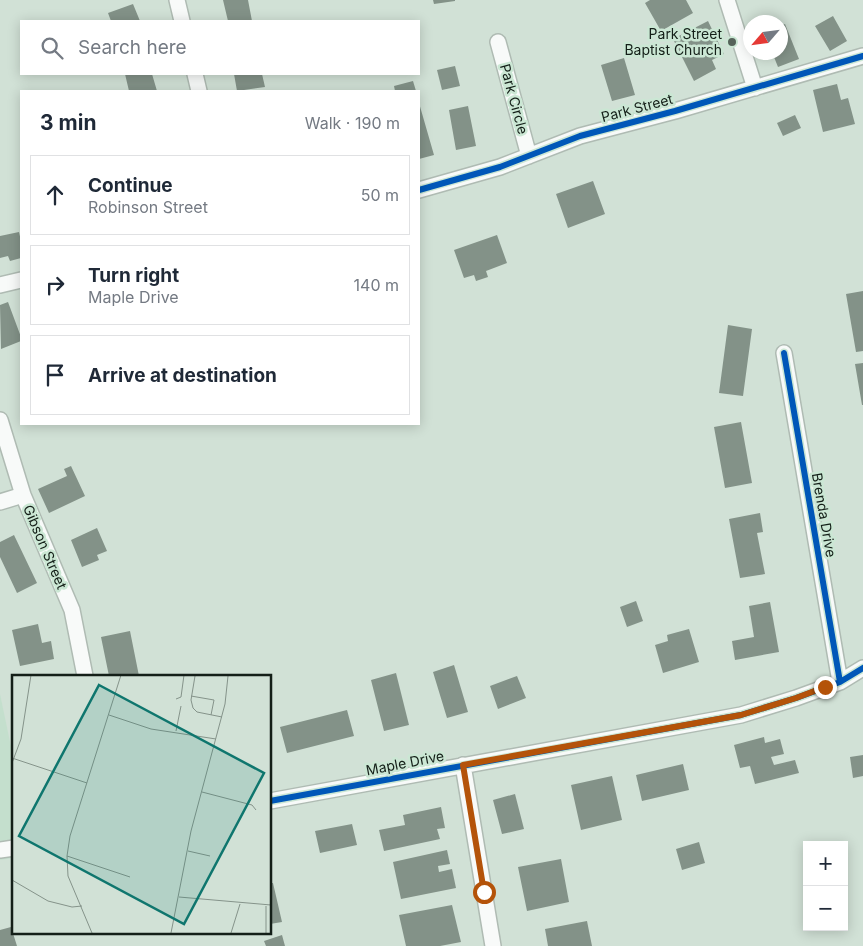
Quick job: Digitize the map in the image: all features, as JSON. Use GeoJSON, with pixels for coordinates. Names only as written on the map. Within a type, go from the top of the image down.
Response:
{"type":"FeatureCollection","features":[{"type":"Feature","properties":{"kind":"street"},"geometry":{"type":"LineString","coordinates":[[177,0],[182,20]]}},
{"type":"Feature","properties":{"kind":"street"},"geometry":{"type":"LineString","coordinates":[[727,0],[755,88]]}},
{"type":"Feature","properties":{"kind":"street","name":"Park Circle"},"geometry":{"type":"LineString","coordinates":[[498,42],[529,156]]}},
{"type":"Feature","properties":{"kind":"street","name":"Park Street"},"geometry":{"type":"LineString","coordinates":[[420,190],[500,167],[580,136],[863,56]]}},
{"type":"Feature","properties":{"kind":"street"},"geometry":{"type":"LineString","coordinates":[[195,75],[199,90]]}},
{"type":"Feature","properties":{"kind":"street"},"geometry":{"type":"LineString","coordinates":[[0,285],[20,280]]}},
{"type":"Feature","properties":{"kind":"street","name":"Brenda Drive"},"geometry":{"type":"LineString","coordinates":[[784,353],[840,682]]}},
{"type":"Feature","properties":{"kind":"street","name":"Gibson Street"},"geometry":{"type":"LineString","coordinates":[[0,420],[23,495],[72,610],[85,675]]}},
{"type":"Feature","properties":{"kind":"street"},"geometry":{"type":"LineString","coordinates":[[0,502],[23,495]]}},
{"type":"Feature","properties":{"kind":"street","name":"Maple Drive"},"geometry":{"type":"LineString","coordinates":[[271,801],[741,715],[840,682],[863,668]]}},
{"type":"Feature","properties":{"kind":"street"},"geometry":{"type":"LineString","coordinates":[[463,765],[493,946]]}},
{"type":"Feature","properties":{"kind":"shaded area"},"geometry":{"type":"Polygon","coordinates":[[[0,694],[12,751],[12,858],[0,860],[0,694]]]}},
{"type":"Feature","properties":{"kind":"building"},"geometry":{"type":"Polygon","coordinates":[[[223,0],[248,0],[252,20],[228,20],[223,0]]]}},
{"type":"Feature","properties":{"kind":"building"},"geometry":{"type":"Polygon","coordinates":[[[433,0],[455,0],[455,1],[434,4],[433,0]]]}},
{"type":"Feature","properties":{"kind":"building"},"geometry":{"type":"Polygon","coordinates":[[[650,0],[686,0],[693,13],[661,31],[645,3],[650,0]]]}},
{"type":"Feature","properties":{"kind":"building"},"geometry":{"type":"Polygon","coordinates":[[[133,4],[140,20],[111,20],[108,13],[133,4]]]}},
{"type":"Feature","properties":{"kind":"building"},"geometry":{"type":"Polygon","coordinates":[[[833,16],[847,41],[830,51],[815,26],[833,16]]]}},
{"type":"Feature","properties":{"kind":"building"},"geometry":{"type":"Polygon","coordinates":[[[708,21],[724,54],[712,60],[716,69],[694,81],[673,39],[708,21]]]}},
{"type":"Feature","properties":{"kind":"building"},"geometry":{"type":"Polygon","coordinates":[[[788,32],[799,59],[778,67],[775,60],[788,60],[788,32]]]}},
{"type":"Feature","properties":{"kind":"building"},"geometry":{"type":"Polygon","coordinates":[[[624,58],[635,95],[612,101],[601,65],[624,58]]]}},
{"type":"Feature","properties":{"kind":"building"},"geometry":{"type":"Polygon","coordinates":[[[455,66],[460,86],[442,90],[437,70],[455,66]]]}},
{"type":"Feature","properties":{"kind":"building"},"geometry":{"type":"Polygon","coordinates":[[[125,75],[152,75],[157,90],[129,90],[125,75]]]}},
{"type":"Feature","properties":{"kind":"building"},"geometry":{"type":"Polygon","coordinates":[[[234,75],[262,75],[265,87],[237,90],[234,75]]]}},
{"type":"Feature","properties":{"kind":"building"},"geometry":{"type":"Polygon","coordinates":[[[413,81],[416,90],[395,90],[394,86],[413,81]]]}},
{"type":"Feature","properties":{"kind":"building"},"geometry":{"type":"Polygon","coordinates":[[[837,84],[841,100],[848,98],[855,124],[823,132],[813,90],[837,84]]]}},
{"type":"Feature","properties":{"kind":"building"},"geometry":{"type":"Polygon","coordinates":[[[420,106],[434,155],[420,159],[420,106]]]}},
{"type":"Feature","properties":{"kind":"building"},"geometry":{"type":"Polygon","coordinates":[[[468,106],[476,146],[456,150],[449,110],[468,106]]]}},
{"type":"Feature","properties":{"kind":"building"},"geometry":{"type":"Polygon","coordinates":[[[795,115],[801,128],[783,136],[777,123],[795,115]]]}},
{"type":"Feature","properties":{"kind":"building"},"geometry":{"type":"Polygon","coordinates":[[[593,181],[605,214],[568,228],[556,194],[593,181]]]}},
{"type":"Feature","properties":{"kind":"building"},"geometry":{"type":"Polygon","coordinates":[[[19,232],[20,258],[10,261],[8,256],[0,258],[0,236],[19,232]]]}},
{"type":"Feature","properties":{"kind":"building"},"geometry":{"type":"Polygon","coordinates":[[[497,235],[507,263],[486,271],[488,277],[476,281],[474,275],[464,278],[454,250],[497,235]]]}},
{"type":"Feature","properties":{"kind":"building"},"geometry":{"type":"Polygon","coordinates":[[[863,291],[863,351],[856,352],[846,294],[863,291]]]}},
{"type":"Feature","properties":{"kind":"building"},"geometry":{"type":"Polygon","coordinates":[[[8,302],[20,334],[20,341],[1,349],[0,305],[8,302]]]}},
{"type":"Feature","properties":{"kind":"building"},"geometry":{"type":"Polygon","coordinates":[[[728,325],[752,329],[743,396],[719,393],[728,325]]]}},
{"type":"Feature","properties":{"kind":"building"},"geometry":{"type":"Polygon","coordinates":[[[863,363],[863,405],[862,405],[855,364],[863,363]]]}},
{"type":"Feature","properties":{"kind":"building"},"geometry":{"type":"Polygon","coordinates":[[[741,422],[752,483],[725,488],[714,427],[741,422]]]}},
{"type":"Feature","properties":{"kind":"building"},"geometry":{"type":"Polygon","coordinates":[[[71,466],[85,496],[49,513],[38,489],[67,476],[64,469],[71,466]]]}},
{"type":"Feature","properties":{"kind":"building"},"geometry":{"type":"Polygon","coordinates":[[[760,513],[763,532],[757,533],[765,574],[740,578],[729,519],[760,513]]]}},
{"type":"Feature","properties":{"kind":"building"},"geometry":{"type":"Polygon","coordinates":[[[97,528],[107,551],[97,555],[99,560],[82,567],[71,540],[97,528]]]}},
{"type":"Feature","properties":{"kind":"building"},"geometry":{"type":"Polygon","coordinates":[[[14,535],[37,583],[17,593],[0,557],[0,542],[14,535]]]}},
{"type":"Feature","properties":{"kind":"building"},"geometry":{"type":"Polygon","coordinates":[[[636,601],[643,621],[627,627],[620,607],[636,601]]]}},
{"type":"Feature","properties":{"kind":"building"},"geometry":{"type":"Polygon","coordinates":[[[770,602],[779,652],[735,660],[732,641],[754,637],[749,606],[770,602]]]}},
{"type":"Feature","properties":{"kind":"building"},"geometry":{"type":"Polygon","coordinates":[[[38,624],[42,643],[51,641],[54,659],[20,666],[12,630],[38,624]]]}},
{"type":"Feature","properties":{"kind":"building"},"geometry":{"type":"Polygon","coordinates":[[[689,629],[699,662],[663,673],[655,645],[668,641],[667,635],[689,629]]]}},
{"type":"Feature","properties":{"kind":"building"},"geometry":{"type":"Polygon","coordinates":[[[130,631],[139,675],[109,675],[101,637],[130,631]]]}},
{"type":"Feature","properties":{"kind":"building"},"geometry":{"type":"Polygon","coordinates":[[[454,665],[468,712],[447,718],[433,672],[454,665]]]}},
{"type":"Feature","properties":{"kind":"building"},"geometry":{"type":"Polygon","coordinates":[[[396,673],[409,725],[384,731],[371,680],[396,673]]]}},
{"type":"Feature","properties":{"kind":"building"},"geometry":{"type":"Polygon","coordinates":[[[517,676],[526,698],[498,709],[490,686],[517,676]]]}},
{"type":"Feature","properties":{"kind":"building"},"geometry":{"type":"Polygon","coordinates":[[[347,710],[354,736],[287,753],[280,727],[347,710]]]}},
{"type":"Feature","properties":{"kind":"building"},"geometry":{"type":"Polygon","coordinates":[[[764,737],[765,743],[780,739],[784,754],[771,757],[774,765],[795,760],[799,773],[755,784],[750,766],[740,768],[734,745],[764,737]]]}},
{"type":"Feature","properties":{"kind":"building"},"geometry":{"type":"Polygon","coordinates":[[[863,755],[863,776],[853,778],[850,757],[863,755]]]}},
{"type":"Feature","properties":{"kind":"building"},"geometry":{"type":"Polygon","coordinates":[[[683,764],[689,790],[642,801],[636,775],[683,764]]]}},
{"type":"Feature","properties":{"kind":"building"},"geometry":{"type":"Polygon","coordinates":[[[612,776],[622,820],[581,830],[571,785],[612,776]]]}},
{"type":"Feature","properties":{"kind":"building"},"geometry":{"type":"Polygon","coordinates":[[[515,794],[524,829],[502,834],[493,800],[515,794]]]}},
{"type":"Feature","properties":{"kind":"building"},"geometry":{"type":"Polygon","coordinates":[[[441,807],[445,828],[437,829],[440,839],[384,851],[379,830],[405,825],[403,815],[441,807]]]}},
{"type":"Feature","properties":{"kind":"building"},"geometry":{"type":"Polygon","coordinates":[[[352,824],[357,845],[320,853],[315,831],[352,824]]]}},
{"type":"Feature","properties":{"kind":"building"},"geometry":{"type":"Polygon","coordinates":[[[699,842],[705,863],[682,870],[676,849],[699,842]]]}},
{"type":"Feature","properties":{"kind":"building"},"geometry":{"type":"Polygon","coordinates":[[[447,850],[450,864],[438,866],[439,872],[452,869],[456,888],[401,899],[393,862],[447,850]]]}},
{"type":"Feature","properties":{"kind":"building"},"geometry":{"type":"Polygon","coordinates":[[[561,859],[569,902],[527,911],[518,867],[561,859]]]}},
{"type":"Feature","properties":{"kind":"building"},"geometry":{"type":"Polygon","coordinates":[[[271,883],[273,883],[282,922],[271,924],[271,883]]]}},
{"type":"Feature","properties":{"kind":"building"},"geometry":{"type":"Polygon","coordinates":[[[452,905],[461,942],[440,946],[406,946],[399,915],[452,905]]]}},
{"type":"Feature","properties":{"kind":"building"},"geometry":{"type":"Polygon","coordinates":[[[587,921],[592,946],[548,946],[545,929],[587,921]]]}},
{"type":"Feature","properties":{"kind":"building"},"geometry":{"type":"Polygon","coordinates":[[[11,927],[17,946],[0,946],[0,930],[11,927]]]}},
{"type":"Feature","properties":{"kind":"building"},"geometry":{"type":"Polygon","coordinates":[[[282,935],[285,946],[266,946],[264,941],[282,935]]]}},
{"type":"Feature","properties":{"kind":"cycle path"},"geometry":{"type":"LineString","coordinates":[[420,190],[500,167],[580,136],[675,111],[863,56]]}},
{"type":"Feature","properties":{"kind":"cycle path"},"geometry":{"type":"LineString","coordinates":[[784,353],[840,682]]}},
{"type":"Feature","properties":{"kind":"cycle path"},"geometry":{"type":"LineString","coordinates":[[271,801],[741,715],[840,682],[863,668]]}},
{"type":"Feature","properties":{"kind":"place","name":"Park Street Baptist Church"},"geometry":{"type":"Point","coordinates":[732,42]}},
{"type":"Feature","properties":{"kind":"route"},"geometry":{"type":"LineString","coordinates":[[484,892],[463,765],[741,715],[825,687]]}}]}
